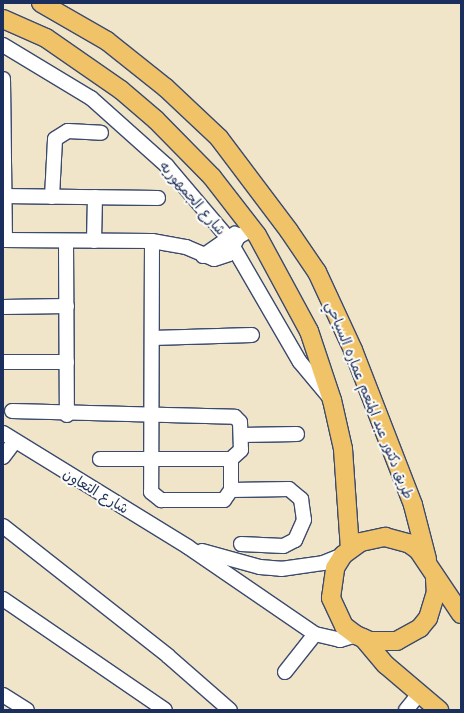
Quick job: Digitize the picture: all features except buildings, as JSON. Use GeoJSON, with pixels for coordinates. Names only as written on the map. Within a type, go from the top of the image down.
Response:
{"type":"FeatureCollection","features":[{"type":"Feature","properties":{"kind":"main road","name":"طريق دكتور عبد المنعم عماره السياحي"},"geometry":{"type":"LineString","coordinates":[[41,3],[106,41],[166,88],[220,138],[289,231],[317,272],[353,350],[413,505],[427,559]]}},
{"type":"Feature","properties":{"kind":"main road"},"geometry":{"type":"LineString","coordinates":[[3,19],[46,38],[127,95],[187,150],[251,227],[276,266],[309,331],[332,400],[348,491],[347,552],[333,576],[331,598],[344,626],[359,637],[419,694],[439,710]]}},
{"type":"Feature","properties":{"kind":"main road"},"geometry":{"type":"LineString","coordinates":[[347,552],[372,538],[391,538],[408,543],[427,559],[435,579],[461,614]]}},
{"type":"Feature","properties":{"kind":"main road"},"geometry":{"type":"LineString","coordinates":[[359,637],[383,643],[397,641],[420,628],[434,606],[435,579]]}},
{"type":"Feature","properties":{"kind":"street","name":"شارع الجمهوريه"},"geometry":{"type":"LineString","coordinates":[[3,45],[59,76],[124,126],[167,166],[231,242],[300,362],[332,400]]}},
{"type":"Feature","properties":{"kind":"street"},"geometry":{"type":"LineString","coordinates":[[3,79],[4,240],[152,241],[186,247],[203,256],[231,242],[251,227]]}},
{"type":"Feature","properties":{"kind":"street"},"geometry":{"type":"LineString","coordinates":[[52,197],[54,147],[58,136],[68,132],[101,133]]}},
{"type":"Feature","properties":{"kind":"street"},"geometry":{"type":"LineString","coordinates":[[4,196],[158,198]]}},
{"type":"Feature","properties":{"kind":"street"},"geometry":{"type":"LineString","coordinates":[[94,241],[95,197]]}},
{"type":"Feature","properties":{"kind":"street"},"geometry":{"type":"LineString","coordinates":[[66,241],[67,415]]}},
{"type":"Feature","properties":{"kind":"street"},"geometry":{"type":"LineString","coordinates":[[152,241],[150,488],[157,499],[220,500],[227,498],[231,490],[231,459]]}},
{"type":"Feature","properties":{"kind":"street"},"geometry":{"type":"LineString","coordinates":[[3,307],[67,306]]}},
{"type":"Feature","properties":{"kind":"street"},"geometry":{"type":"LineString","coordinates":[[152,338],[252,335]]}},
{"type":"Feature","properties":{"kind":"street"},"geometry":{"type":"LineString","coordinates":[[3,362],[67,362]]}},
{"type":"Feature","properties":{"kind":"street"},"geometry":{"type":"LineString","coordinates":[[12,411],[67,415],[235,417],[240,422],[241,450],[231,459],[100,459]]}},
{"type":"Feature","properties":{"kind":"street"},"geometry":{"type":"LineString","coordinates":[[241,435],[297,434]]}},
{"type":"Feature","properties":{"kind":"street"},"geometry":{"type":"LineString","coordinates":[[3,457],[9,437]]}},
{"type":"Feature","properties":{"kind":"street","name":"شارع التعاون"},"geometry":{"type":"LineString","coordinates":[[9,437],[188,547],[315,634],[340,640],[359,637]]}},
{"type":"Feature","properties":{"kind":"street"},"geometry":{"type":"LineString","coordinates":[[231,490],[289,489],[301,499],[304,520],[295,540],[283,546],[241,544]]}},
{"type":"Feature","properties":{"kind":"street"},"geometry":{"type":"LineString","coordinates":[[3,526],[168,656],[230,710]]}},
{"type":"Feature","properties":{"kind":"street","name":"شارع التعاون"},"geometry":{"type":"LineString","coordinates":[[188,547],[253,565],[281,569],[323,563],[347,552]]}},
{"type":"Feature","properties":{"kind":"street"},"geometry":{"type":"LineString","coordinates":[[3,599],[165,710]]}},
{"type":"Feature","properties":{"kind":"street"},"geometry":{"type":"LineString","coordinates":[[285,672],[315,634]]}},
{"type":"Feature","properties":{"kind":"street"},"geometry":{"type":"LineString","coordinates":[[406,710],[419,694]]}},
{"type":"Feature","properties":{"kind":"street"},"geometry":{"type":"LineString","coordinates":[[5,701],[27,710]]}}]}
